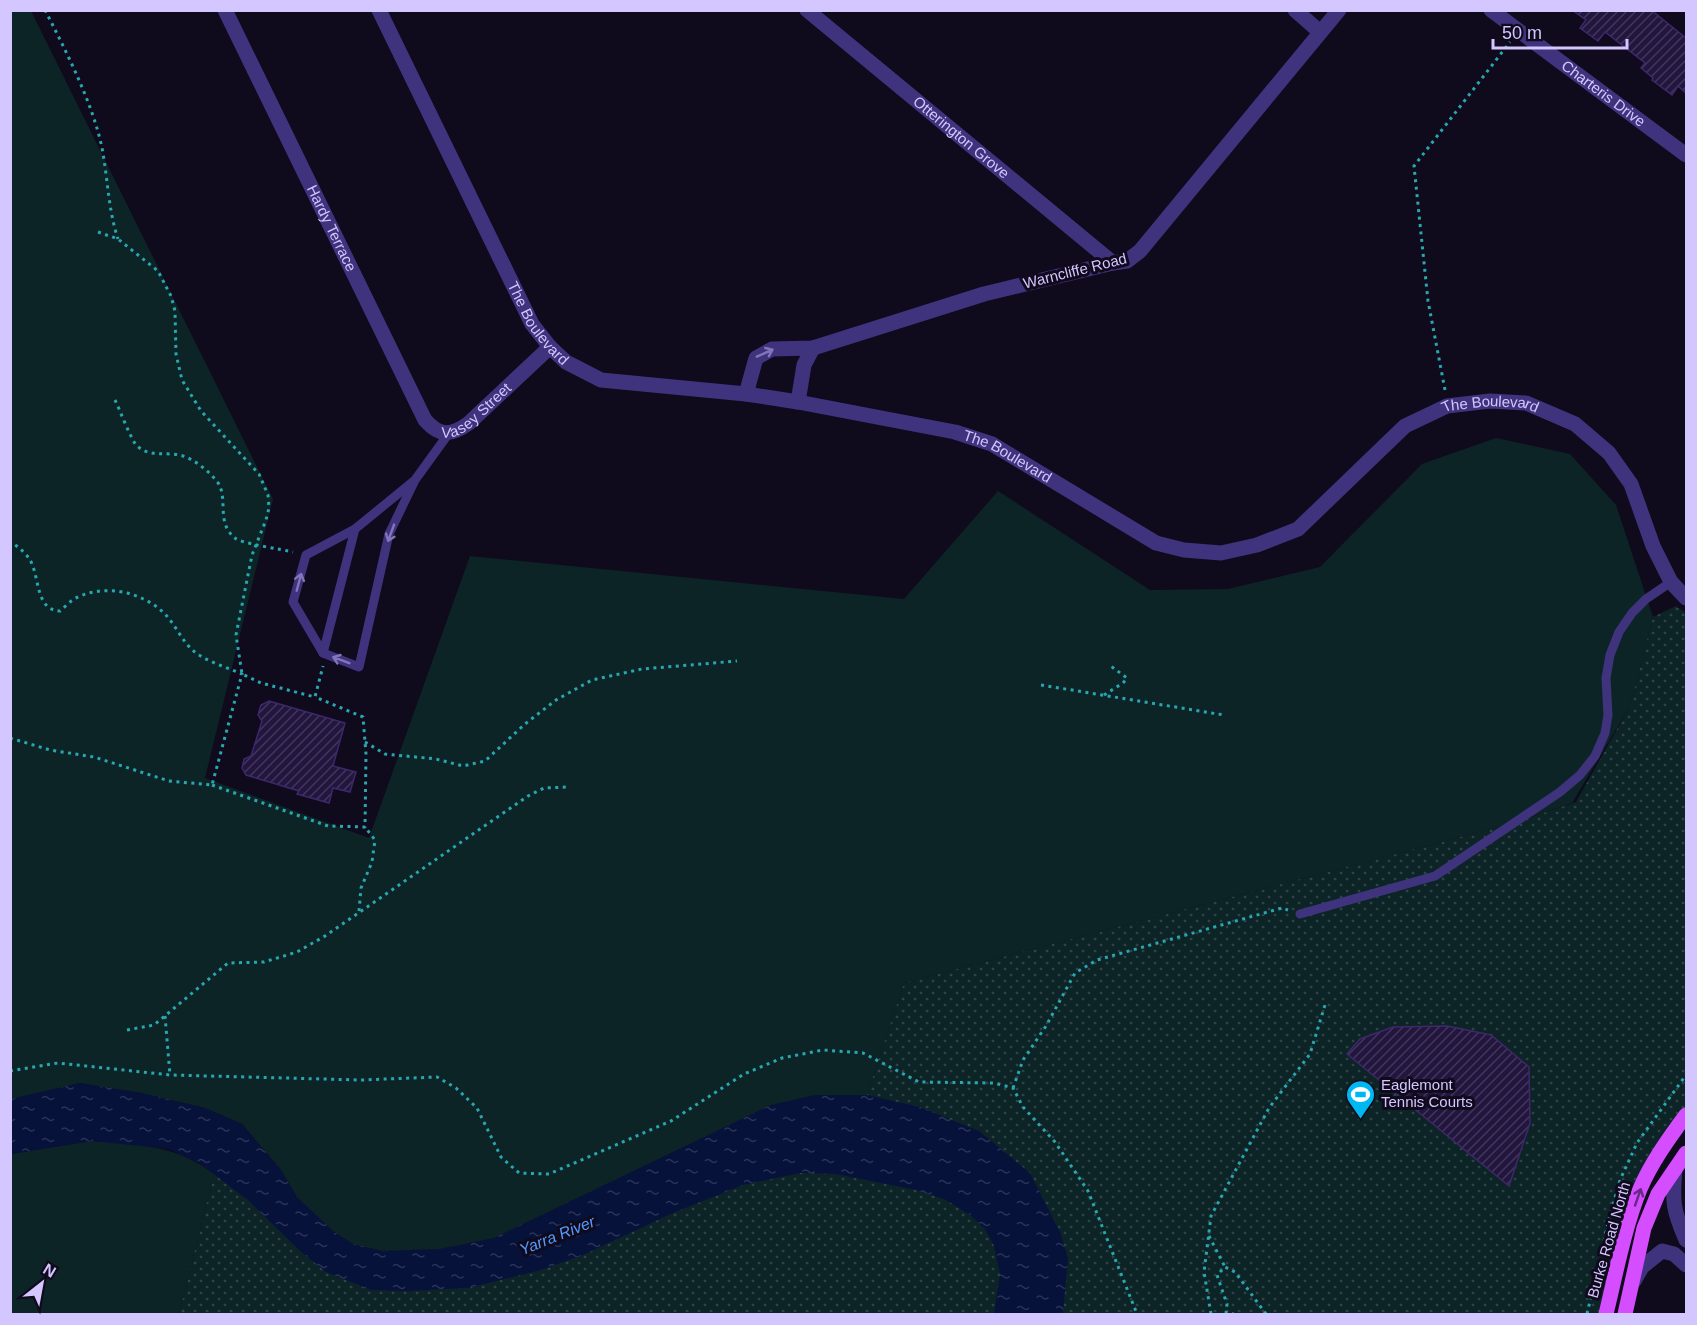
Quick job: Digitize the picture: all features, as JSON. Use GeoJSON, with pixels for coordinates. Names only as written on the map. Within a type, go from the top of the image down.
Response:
{"type":"FeatureCollection","features":[{"type":"Feature","properties":{"kind":"main road","name":"Burke Road North"},"geometry":{"type":"LineString","coordinates":[[1606,1314],[1624,1240],[1640,1190],[1664,1146],[1686,1115]]}},
{"type":"Feature","properties":{"kind":"main road","name":"Burke Road North"},"geometry":{"type":"LineString","coordinates":[[1625,1314],[1644,1228],[1658,1194],[1686,1153]]}},
{"type":"Feature","properties":{"kind":"street","name":"Hardy Terrace"},"geometry":{"type":"LineString","coordinates":[[225,10],[425,420],[439,433],[449,433]]}},
{"type":"Feature","properties":{"kind":"street","name":"The Boulevard"},"geometry":{"type":"LineString","coordinates":[[379,10],[532,324],[566,362],[601,380],[746,394],[955,432],[992,444],[1156,543],[1184,550],[1221,553],[1257,544],[1298,529],[1405,426],[1448,406],[1490,401],[1526,403],[1575,423],[1609,453],[1631,484],[1653,546],[1671,582],[1686,598]]}},
{"type":"Feature","properties":{"kind":"street","name":"Otterington Grove"},"geometry":{"type":"LineString","coordinates":[[807,10],[1113,263]]}},
{"type":"Feature","properties":{"kind":"street"},"geometry":{"type":"LineString","coordinates":[[1295,10],[1320,32]]}},
{"type":"Feature","properties":{"kind":"street","name":"Warncliffe Road"},"geometry":{"type":"LineString","coordinates":[[746,394],[756,358],[772,349],[813,348],[984,294],[1127,261],[1140,251],[1339,10]]}},
{"type":"Feature","properties":{"kind":"street","name":"Charteris Drive"},"geometry":{"type":"LineString","coordinates":[[1491,10],[1686,155]]}},
{"type":"Feature","properties":{"kind":"street","name":"Vasey Street"},"geometry":{"type":"LineString","coordinates":[[449,433],[469,423],[550,346]]}},
{"type":"Feature","properties":{"kind":"street"},"geometry":{"type":"LineString","coordinates":[[798,402],[804,365],[813,348]]}},
{"type":"Feature","properties":{"kind":"street"},"geometry":{"type":"LineString","coordinates":[[1675,1169],[1672,1198],[1676,1217],[1686,1240]]}},
{"type":"Feature","properties":{"kind":"street"},"geometry":{"type":"LineString","coordinates":[[1631,1287],[1642,1267],[1662,1251],[1674,1254],[1686,1265]]}},
{"type":"Feature","properties":{"kind":"lane","name":"Vasey Street"},"geometry":{"type":"LineString","coordinates":[[306,555],[355,529],[415,480],[449,433]]}},
{"type":"Feature","properties":{"kind":"lane"},"geometry":{"type":"LineString","coordinates":[[306,555],[293,602],[323,653],[359,667],[389,534],[415,480]]}},
{"type":"Feature","properties":{"kind":"lane"},"geometry":{"type":"LineString","coordinates":[[323,653],[355,529]]}},
{"type":"Feature","properties":{"kind":"lane"},"geometry":{"type":"LineString","coordinates":[[1299,914],[1435,876],[1560,792],[1580,775],[1595,756],[1605,733],[1608,715],[1606,678],[1610,655],[1619,632],[1632,613],[1671,582]]}},
{"type":"Feature","properties":{"kind":"path"},"geometry":{"type":"LineString","coordinates":[[45,10],[94,118],[102,147],[111,218],[118,239]]}},
{"type":"Feature","properties":{"kind":"path"},"geometry":{"type":"LineString","coordinates":[[1448,406],[1428,301],[1414,166],[1519,31]]}},
{"type":"Feature","properties":{"kind":"path"},"geometry":{"type":"LineString","coordinates":[[98,232],[118,239],[158,271],[171,296],[175,311],[176,354],[182,380],[201,411],[259,474],[268,495],[269,508],[256,544],[236,634],[242,674],[212,786]]}},
{"type":"Feature","properties":{"kind":"path"},"geometry":{"type":"LineString","coordinates":[[115,400],[136,444],[150,454],[184,456],[205,469],[218,481],[226,530],[237,540],[306,555]]}},
{"type":"Feature","properties":{"kind":"path"},"geometry":{"type":"LineString","coordinates":[[13,543],[31,561],[38,589],[45,605],[53,611],[60,611],[77,597],[93,592],[123,592],[134,595],[165,614],[184,640],[199,655],[261,683],[315,697],[363,717],[365,827],[375,840],[372,862],[361,888],[359,911]]}},
{"type":"Feature","properties":{"kind":"path"},"geometry":{"type":"LineString","coordinates":[[364,742],[385,754],[436,759],[463,766],[485,761],[525,724],[556,700],[592,680],[642,669],[737,662]]}},
{"type":"Feature","properties":{"kind":"path"},"geometry":{"type":"LineString","coordinates":[[315,697],[324,664]]}},
{"type":"Feature","properties":{"kind":"path"},"geometry":{"type":"LineString","coordinates":[[1103,696],[1127,678],[1108,664]]}},
{"type":"Feature","properties":{"kind":"path"},"geometry":{"type":"LineString","coordinates":[[1041,685],[1224,715]]}},
{"type":"Feature","properties":{"kind":"path"},"geometry":{"type":"LineString","coordinates":[[10,738],[50,750],[94,757],[169,780],[212,786],[328,826],[365,827]]}},
{"type":"Feature","properties":{"kind":"path"},"geometry":{"type":"LineString","coordinates":[[128,1030],[154,1025],[228,963],[264,962],[297,952],[325,936],[528,796],[544,788],[568,787]]}},
{"type":"Feature","properties":{"kind":"path"},"geometry":{"type":"LineString","coordinates":[[1137,1314],[1088,1191],[1055,1142],[1023,1107],[1013,1088],[1023,1060],[1046,1026],[1075,973],[1097,960],[1282,908],[1299,914]]}},
{"type":"Feature","properties":{"kind":"path"},"geometry":{"type":"LineString","coordinates":[[1211,1314],[1204,1272],[1211,1216],[1269,1108],[1310,1054],[1325,1005]]}},
{"type":"Feature","properties":{"kind":"path"},"geometry":{"type":"LineString","coordinates":[[165,1016],[170,1075]]}},
{"type":"Feature","properties":{"kind":"path"},"geometry":{"type":"LineString","coordinates":[[10,1071],[58,1063],[170,1075],[361,1080],[437,1077],[456,1088],[477,1108],[501,1157],[519,1173],[549,1174],[671,1121],[744,1074],[782,1058],[823,1050],[863,1053],[919,1082],[994,1083],[1013,1088]]}},
{"type":"Feature","properties":{"kind":"path"},"geometry":{"type":"LineString","coordinates":[[1208,1234],[1225,1268],[1235,1272],[1266,1314]]}},
{"type":"Feature","properties":{"kind":"path"},"geometry":{"type":"LineString","coordinates":[[1225,1268],[1217,1275],[1227,1304],[1226,1314]]}},
{"type":"Feature","properties":{"kind":"green space"},"geometry":{"type":"Polygon","coordinates":[[[10,11],[31,11],[273,499],[205,778],[369,838],[470,556],[904,599],[998,491],[1150,590],[1228,589],[1320,567],[1422,464],[1496,438],[1570,454],[1616,505],[1653,617],[1630,706],[1572,803],[1514,823],[904,983],[867,1095],[815,1095],[771,1105],[494,1238],[440,1249],[382,1251],[353,1244],[333,1231],[297,1197],[281,1170],[242,1124],[205,1108],[141,1093],[80,1083],[11,1099],[10,11]]]}},
{"type":"Feature","properties":{"kind":"green space"},"geometry":{"type":"Polygon","coordinates":[[[1676,606],[1686,613],[1686,1123],[1633,1205],[1605,1314],[179,1314],[214,1174],[281,1170],[297,1197],[333,1231],[353,1244],[382,1251],[440,1249],[494,1238],[771,1105],[815,1095],[867,1095],[904,983],[1514,823],[1576,802],[1630,706],[1653,617],[1676,606]]]}},
{"type":"Feature","properties":{"kind":"green space"},"geometry":{"type":"Polygon","coordinates":[[[92,1141],[141,1145],[170,1151],[199,1164],[214,1174],[179,1314],[11,1314],[11,1154],[92,1141]]]}},
{"type":"Feature","properties":{"kind":"water","name":"Yarra River"},"geometry":{"type":"Polygon","coordinates":[[[80,1083],[141,1093],[205,1108],[242,1124],[281,1170],[297,1197],[333,1231],[353,1244],[382,1251],[440,1249],[494,1238],[771,1105],[815,1095],[867,1095],[920,1107],[979,1131],[1030,1173],[1060,1232],[1068,1258],[1063,1314],[994,1314],[1000,1274],[994,1246],[985,1229],[970,1215],[944,1199],[916,1190],[835,1174],[800,1173],[743,1185],[673,1213],[583,1255],[541,1270],[468,1288],[371,1290],[326,1272],[300,1251],[248,1200],[199,1163],[168,1149],[92,1141],[11,1154],[11,1099],[80,1083]]]}},
{"type":"Feature","properties":{"kind":"building"},"geometry":{"type":"Polygon","coordinates":[[[1572,10],[1651,10],[1686,38],[1686,93],[1678,86],[1672,95],[1652,80],[1653,78],[1641,68],[1645,63],[1605,32],[1598,41],[1580,28],[1586,20],[1572,10]]]}},
{"type":"Feature","properties":{"kind":"building"},"geometry":{"type":"Polygon","coordinates":[[[269,701],[345,723],[333,766],[356,772],[350,792],[333,788],[329,803],[246,775],[242,768],[244,759],[251,756],[262,721],[258,715],[261,705],[269,701]]]}},
{"type":"Feature","properties":{"kind":"building"},"geometry":{"type":"Polygon","coordinates":[[[1447,1026],[1491,1035],[1529,1067],[1530,1123],[1509,1186],[1347,1054],[1360,1039],[1393,1027],[1447,1026]]]}},
{"type":"Feature","properties":{"kind":"place","name":"Eaglemont Tennis Courts"},"geometry":{"type":"Point","coordinates":[1360,1120]}}]}
